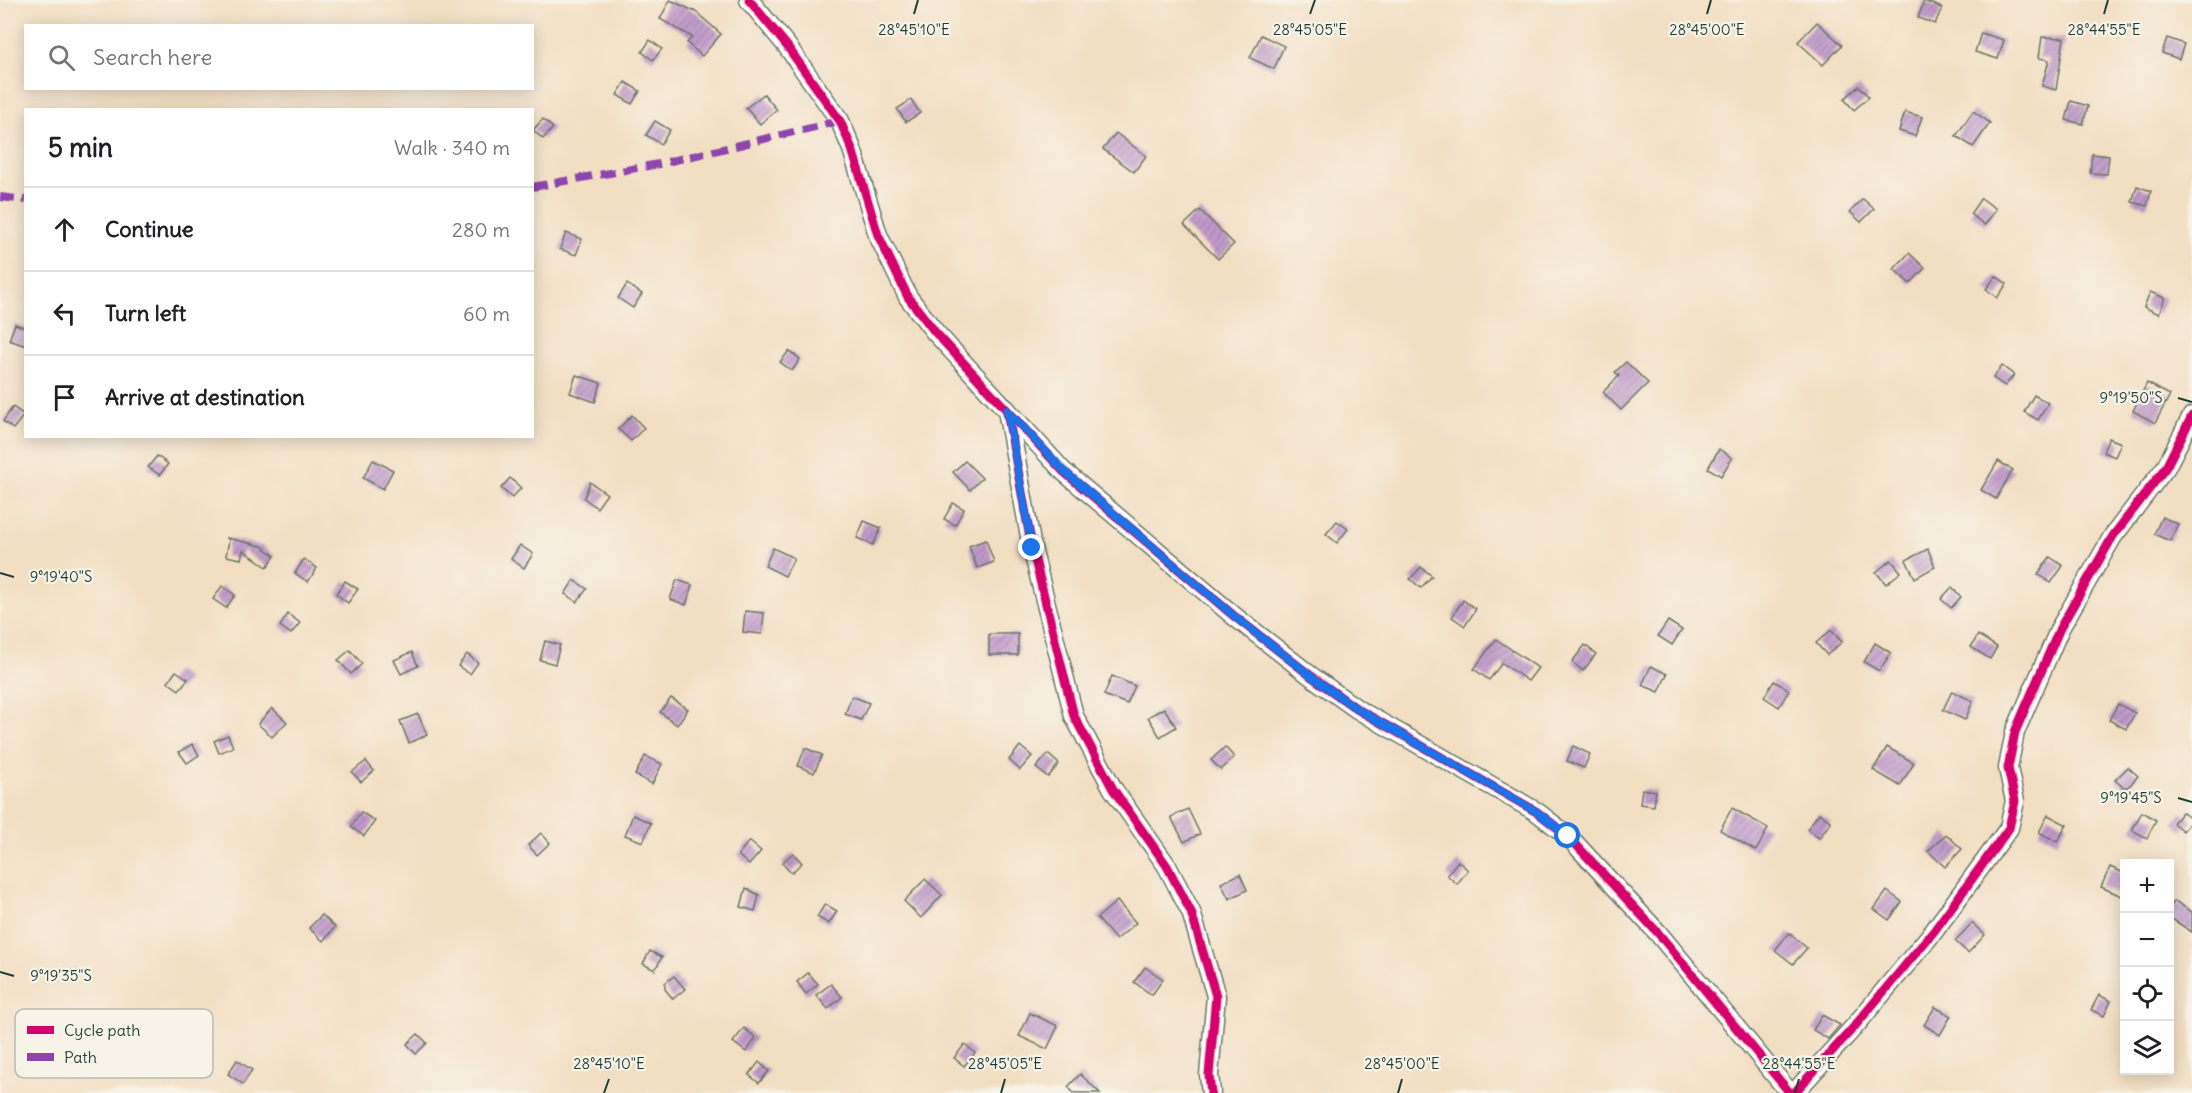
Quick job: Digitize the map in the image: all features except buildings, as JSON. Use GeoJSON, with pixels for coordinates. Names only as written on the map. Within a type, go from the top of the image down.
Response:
{"type":"FeatureCollection","features":[{"type":"Feature","properties":{"kind":"street"},"geometry":{"type":"LineString","coordinates":[[749,0],[788,46],[840,121],[852,149],[878,235],[908,297],[935,332],[1064,471],[1234,616],[1311,676],[1357,709],[1537,812],[1568,836],[1658,933],[1792,1093],[1854,1027],[1934,931],[2009,828],[2014,801],[2008,768],[2015,732],[2060,628],[2113,536],[2166,467],[2192,416]]}},
{"type":"Feature","properties":{"kind":"street"},"geometry":{"type":"LineString","coordinates":[[1007,410],[1032,548],[1074,717],[1113,789],[1167,866],[1191,912],[1216,996],[1209,1075],[1211,1093]]}},
{"type":"Feature","properties":{"kind":"marked path"},"geometry":{"type":"LineString","coordinates":[[534,187],[659,164],[840,121]]}},
{"type":"Feature","properties":{"kind":"marked path"},"geometry":{"type":"LineString","coordinates":[[0,197],[24,200]]}},
{"type":"Feature","properties":{"kind":"cycle path"},"geometry":{"type":"LineString","coordinates":[[749,0],[787,46],[840,121],[852,149],[878,235],[908,297],[935,332],[1063,471],[1234,616],[1311,676],[1357,709],[1537,812],[1568,836],[1658,933],[1790,1093]]}},
{"type":"Feature","properties":{"kind":"cycle path"},"geometry":{"type":"LineString","coordinates":[[1007,411],[1032,548],[1074,716],[1113,789],[1167,866],[1191,912],[1216,996],[1209,1075],[1211,1093]]}},
{"type":"Feature","properties":{"kind":"cycle path"},"geometry":{"type":"LineString","coordinates":[[1794,1093],[1854,1027],[1934,931],[2009,828],[2015,801],[2008,768],[2015,732],[2060,628],[2113,536],[2166,467],[2192,416]]}},
{"type":"Feature","properties":{"kind":"route"},"geometry":{"type":"LineString","coordinates":[[1032,548],[1007,410],[1064,471],[1234,616],[1311,676],[1357,709],[1537,812],[1568,836]]}}]}
